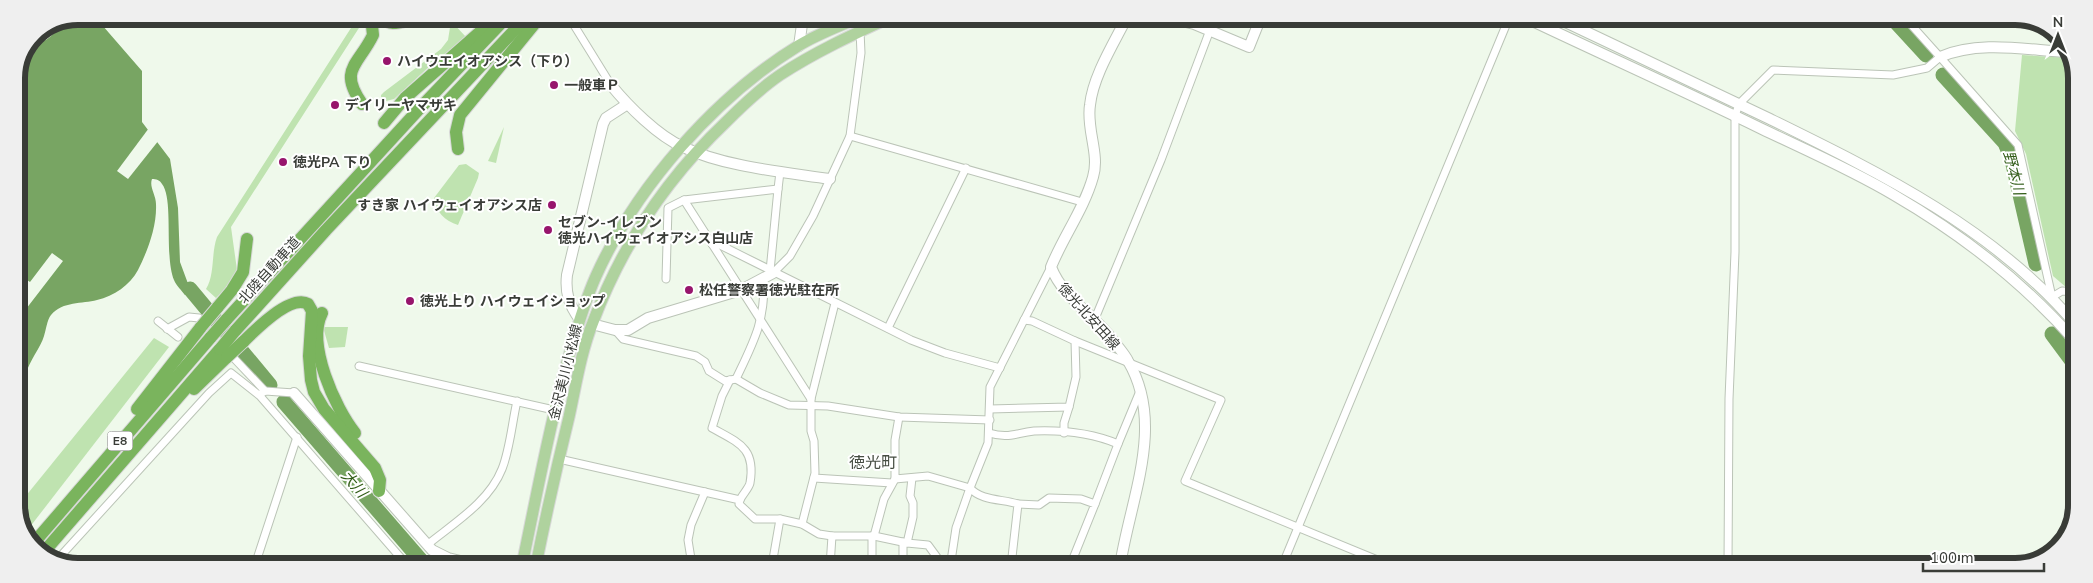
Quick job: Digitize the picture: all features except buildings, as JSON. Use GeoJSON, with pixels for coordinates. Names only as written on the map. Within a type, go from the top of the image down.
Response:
{"type":"FeatureCollection","features":[{"type":"Feature","properties":{"kind":"highway"},"geometry":{"type":"LineString","coordinates":[[362,104],[351,86],[351,71],[373,35],[372,25]]}},
{"type":"Feature","properties":{"kind":"highway"},"geometry":{"type":"LineString","coordinates":[[384,123],[405,98],[488,25]]}},
{"type":"Feature","properties":{"kind":"highway","name":"北陸自動車道"},"geometry":{"type":"LineString","coordinates":[[37,538],[226,320],[421,107],[499,25]]}},
{"type":"Feature","properties":{"kind":"highway","name":"北陸自動車道"},"geometry":{"type":"LineString","coordinates":[[48,548],[71,519],[223,353],[235,331],[326,230],[519,25]]}},
{"type":"Feature","properties":{"kind":"highway"},"geometry":{"type":"LineString","coordinates":[[458,149],[456,132],[460,116],[534,25]]}},
{"type":"Feature","properties":{"kind":"highway"},"geometry":{"type":"LineString","coordinates":[[63,507],[201,327],[232,290],[243,272],[247,239]]}},
{"type":"Feature","properties":{"kind":"highway"},"geometry":{"type":"LineString","coordinates":[[223,353],[243,342],[290,304],[299,301],[308,304],[312,311],[309,356],[314,392],[324,409],[375,468],[380,480],[379,491]]}},
{"type":"Feature","properties":{"kind":"highway"},"geometry":{"type":"LineString","coordinates":[[322,313],[318,324],[318,342],[331,391],[348,424],[383,467],[386,478],[379,491]]}},
{"type":"Feature","properties":{"kind":"main road","name":"金沢美川小松線"},"geometry":{"type":"LineString","coordinates":[[523,558],[554,410],[580,320],[596,276],[631,211],[681,147],[726,100],[799,46],[843,25]]}},
{"type":"Feature","properties":{"kind":"main road","name":"金沢美川小松線"},"geometry":{"type":"LineString","coordinates":[[538,558],[581,360],[606,288],[638,229],[695,152],[746,102],[780,75],[873,25]]}},
{"type":"Feature","properties":{"kind":"street"},"geometry":{"type":"LineString","coordinates":[[574,25],[611,85],[626,104],[681,147],[721,160],[780,172],[830,179]]}},
{"type":"Feature","properties":{"kind":"street"},"geometry":{"type":"LineString","coordinates":[[799,46],[801,25]]}},
{"type":"Feature","properties":{"kind":"street","name":"徳光北安田線"},"geometry":{"type":"LineString","coordinates":[[1122,558],[1146,435],[1145,412],[1140,391],[1128,361],[1109,336],[1062,288],[1051,267],[1094,176],[1095,163],[1089,126],[1090,104],[1102,68],[1123,25]]}},
{"type":"Feature","properties":{"kind":"street"},"geometry":{"type":"LineString","coordinates":[[1193,25],[1210,30],[1249,47],[1258,25]]}},
{"type":"Feature","properties":{"kind":"street"},"geometry":{"type":"LineString","coordinates":[[1285,558],[1506,25]]}},
{"type":"Feature","properties":{"kind":"street"},"geometry":{"type":"LineString","coordinates":[[1541,25],[1735,116],[1892,194],[1960,238],[2004,271],[2068,332]]}},
{"type":"Feature","properties":{"kind":"street"},"geometry":{"type":"LineString","coordinates":[[1572,25],[1826,147],[1925,201],[1996,249],[2052,297],[2068,316]]}},
{"type":"Feature","properties":{"kind":"street"},"geometry":{"type":"LineString","coordinates":[[1911,25],[2018,145],[2052,297]]}},
{"type":"Feature","properties":{"kind":"street"},"geometry":{"type":"LineString","coordinates":[[1094,321],[1160,160],[1210,30]]}},
{"type":"Feature","properties":{"kind":"street"},"geometry":{"type":"LineString","coordinates":[[592,324],[615,330],[628,330],[648,318],[741,290],[769,274],[790,256],[813,216],[850,136],[861,53],[860,31]]}},
{"type":"Feature","properties":{"kind":"street"},"geometry":{"type":"LineString","coordinates":[[1728,558],[1729,399],[1735,252],[1735,116],[1739,104],[1772,70],[1893,75],[1927,68],[1940,56],[1952,52],[1988,48],[2033,50]]}},
{"type":"Feature","properties":{"kind":"street"},"geometry":{"type":"LineString","coordinates":[[580,320],[571,307],[565,288],[567,275],[603,124],[606,118],[626,104]]}},
{"type":"Feature","properties":{"kind":"street"},"geometry":{"type":"LineString","coordinates":[[850,136],[1082,202]]}},
{"type":"Feature","properties":{"kind":"street"},"geometry":{"type":"LineString","coordinates":[[888,328],[966,168]]}},
{"type":"Feature","properties":{"kind":"street"},"geometry":{"type":"LineString","coordinates":[[780,172],[769,274],[761,322],[733,380],[722,396],[712,428],[735,440],[746,450],[752,461],[750,483],[739,504],[755,519],[780,520],[802,524],[819,534],[832,536],[873,536],[928,545],[938,558]]}},
{"type":"Feature","properties":{"kind":"street"},"geometry":{"type":"LineString","coordinates":[[666,279],[668,208],[671,204],[684,200],[778,189]]}},
{"type":"Feature","properties":{"kind":"street"},"geometry":{"type":"LineString","coordinates":[[684,200],[811,402]]}},
{"type":"Feature","properties":{"kind":"street"},"geometry":{"type":"LineString","coordinates":[[712,244],[718,244],[769,274],[945,353],[1000,368]]}},
{"type":"Feature","properties":{"kind":"street"},"geometry":{"type":"LineString","coordinates":[[951,558],[956,528],[985,452],[990,420],[990,387],[1051,267]]}},
{"type":"Feature","properties":{"kind":"street"},"geometry":{"type":"LineString","coordinates":[[2052,297],[2062,291],[2068,291]]}},
{"type":"Feature","properties":{"kind":"street"},"geometry":{"type":"LineString","coordinates":[[802,524],[814,478],[811,402],[835,302]]}},
{"type":"Feature","properties":{"kind":"street"},"geometry":{"type":"LineString","coordinates":[[167,329],[189,317],[199,318],[297,437],[401,558]]}},
{"type":"Feature","properties":{"kind":"street"},"geometry":{"type":"LineString","coordinates":[[1024,320],[1032,321],[1075,341],[1221,400],[1185,481],[1372,558]]}},
{"type":"Feature","properties":{"kind":"street"},"geometry":{"type":"LineString","coordinates":[[158,321],[178,337]]}},
{"type":"Feature","properties":{"kind":"street"},"geometry":{"type":"LineString","coordinates":[[615,330],[623,339],[696,356],[705,362],[709,371],[725,382],[733,380],[789,405],[811,402],[899,417],[990,420]]}},
{"type":"Feature","properties":{"kind":"street"},"geometry":{"type":"LineString","coordinates":[[1064,433],[1064,423],[1076,377],[1075,341]]}},
{"type":"Feature","properties":{"kind":"street"},"geometry":{"type":"LineString","coordinates":[[359,366],[554,410]]}},
{"type":"Feature","properties":{"kind":"street"},"geometry":{"type":"LineString","coordinates":[[62,555],[209,393],[231,373],[262,393],[294,394],[427,545],[439,555],[450,558]]}},
{"type":"Feature","properties":{"kind":"street"},"geometry":{"type":"LineString","coordinates":[[1073,558],[1140,391]]}},
{"type":"Feature","properties":{"kind":"street"},"geometry":{"type":"LineString","coordinates":[[427,545],[473,508],[496,482],[503,467],[517,401]]}},
{"type":"Feature","properties":{"kind":"street"},"geometry":{"type":"LineString","coordinates":[[990,409],[1069,407]]}},
{"type":"Feature","properties":{"kind":"street"},"geometry":{"type":"LineString","coordinates":[[872,558],[873,536],[884,499],[894,481],[895,440],[899,417]]}},
{"type":"Feature","properties":{"kind":"street"},"geometry":{"type":"LineString","coordinates":[[989,433],[1013,436],[1036,431],[1064,433],[1098,436],[1118,444]]}},
{"type":"Feature","properties":{"kind":"street"},"geometry":{"type":"LineString","coordinates":[[258,558],[297,437]]}},
{"type":"Feature","properties":{"kind":"street"},"geometry":{"type":"LineString","coordinates":[[559,460],[740,500]]}},
{"type":"Feature","properties":{"kind":"street"},"geometry":{"type":"LineString","coordinates":[[814,478],[894,481],[928,476],[970,488],[973,492],[992,500],[1003,499],[1018,504],[1039,506],[1049,498],[1081,499],[1095,504]]}},
{"type":"Feature","properties":{"kind":"street"},"geometry":{"type":"LineString","coordinates":[[904,558],[905,542],[913,516],[913,503],[910,496],[912,478]]}},
{"type":"Feature","properties":{"kind":"street"},"geometry":{"type":"LineString","coordinates":[[691,558],[688,540],[691,525],[705,492]]}},
{"type":"Feature","properties":{"kind":"street"},"geometry":{"type":"LineString","coordinates":[[1011,558],[1018,504]]}},
{"type":"Feature","properties":{"kind":"street"},"geometry":{"type":"LineString","coordinates":[[773,558],[780,520]]}},
{"type":"Feature","properties":{"kind":"street"},"geometry":{"type":"LineString","coordinates":[[831,558],[832,536]]}},
{"type":"Feature","properties":{"kind":"shaded area"},"geometry":{"type":"Polygon","coordinates":[[[102,25],[142,71],[142,122],[170,159],[178,208],[180,262],[190,289],[185,295],[174,280],[171,270],[166,191],[160,182],[152,179],[151,185],[156,204],[155,221],[148,246],[135,275],[115,293],[97,300],[67,305],[56,310],[51,315],[26,374],[25,381],[25,78],[29,58],[34,49],[40,42],[57,29],[68,26],[102,25]]]}},
{"type":"Feature","properties":{"kind":"shaded area"},"geometry":{"type":"Polygon","coordinates":[[[353,25],[361,25],[231,227],[237,270],[232,282],[216,298],[206,289],[211,277],[217,237],[353,25]]]}},
{"type":"Feature","properties":{"kind":"shaded area"},"geometry":{"type":"Polygon","coordinates":[[[450,25],[455,25],[466,37],[432,64],[394,99],[386,101],[381,99],[381,95],[384,92],[441,49],[448,40],[450,25]]]}},
{"type":"Feature","properties":{"kind":"shaded area"},"geometry":{"type":"Polygon","coordinates":[[[2022,55],[2033,56],[2033,60],[2065,60],[2068,75],[2068,288],[2053,276],[2026,154],[2015,131],[2022,55]]]}},
{"type":"Feature","properties":{"kind":"shaded area"},"geometry":{"type":"Polygon","coordinates":[[[504,127],[496,163],[488,161],[504,127]]]}},
{"type":"Feature","properties":{"kind":"shaded area"},"geometry":{"type":"Polygon","coordinates":[[[466,164],[479,173],[458,225],[442,215],[436,207],[434,198],[459,165],[466,164]]]}},
{"type":"Feature","properties":{"kind":"shaded area"},"geometry":{"type":"Polygon","coordinates":[[[323,327],[348,327],[345,347],[329,348],[323,327]]]}},
{"type":"Feature","properties":{"kind":"shaded area"},"geometry":{"type":"Polygon","coordinates":[[[154,338],[169,347],[30,527],[26,515],[25,497],[154,338]]]}},
{"type":"Feature","properties":{"kind":"pier"},"geometry":{"type":"Polygon","coordinates":[[[149,128],[159,140],[128,179],[117,171],[149,128]]]}},
{"type":"Feature","properties":{"kind":"pier"},"geometry":{"type":"Polygon","coordinates":[[[52,253],[63,261],[25,310],[25,283],[27,280],[30,282],[52,253]]]}},
{"type":"Feature","properties":{"kind":"waterway","name":"野本川"},"geometry":{"type":"LineString","coordinates":[[1898,25],[1926,55]]}},
{"type":"Feature","properties":{"kind":"waterway","name":"野本川"},"geometry":{"type":"LineString","coordinates":[[1943,75],[2005,143],[2012,160],[2036,264]]}},
{"type":"Feature","properties":{"kind":"waterway","name":"大川"},"geometry":{"type":"LineString","coordinates":[[190,289],[270,385]]}},
{"type":"Feature","properties":{"kind":"waterway","name":"野本川"},"geometry":{"type":"LineString","coordinates":[[2052,334],[2068,356]]}},
{"type":"Feature","properties":{"kind":"waterway","name":"大川"},"geometry":{"type":"LineString","coordinates":[[284,402],[419,558]]}},
{"type":"Feature","properties":{"kind":"place","name":"ハイウエイオアシス（下り）"},"geometry":{"type":"Point","coordinates":[387,61]}},
{"type":"Feature","properties":{"kind":"place","name":"一般車Ｐ"},"geometry":{"type":"Point","coordinates":[554,85]}},
{"type":"Feature","properties":{"kind":"place","name":"デイリーヤマザキ"},"geometry":{"type":"Point","coordinates":[335,105]}},
{"type":"Feature","properties":{"kind":"place","name":"徳光PA 下り"},"geometry":{"type":"Point","coordinates":[283,162]}},
{"type":"Feature","properties":{"kind":"place","name":"すき家 ハイウェイオアシス店"},"geometry":{"type":"Point","coordinates":[552,205]}},
{"type":"Feature","properties":{"kind":"place","name":"セブン-イレブン 徳光ハイウェイオアシス白山店"},"geometry":{"type":"Point","coordinates":[548,230]}},
{"type":"Feature","properties":{"kind":"place","name":"松任警察署徳光駐在所"},"geometry":{"type":"Point","coordinates":[689,290]}},
{"type":"Feature","properties":{"kind":"place","name":"徳光上り ハイウェイショップ"},"geometry":{"type":"Point","coordinates":[410,301]}},
{"type":"Feature","properties":{"kind":"district","name":"徳光町"},"geometry":{"type":"Point","coordinates":[873,462]}}]}
